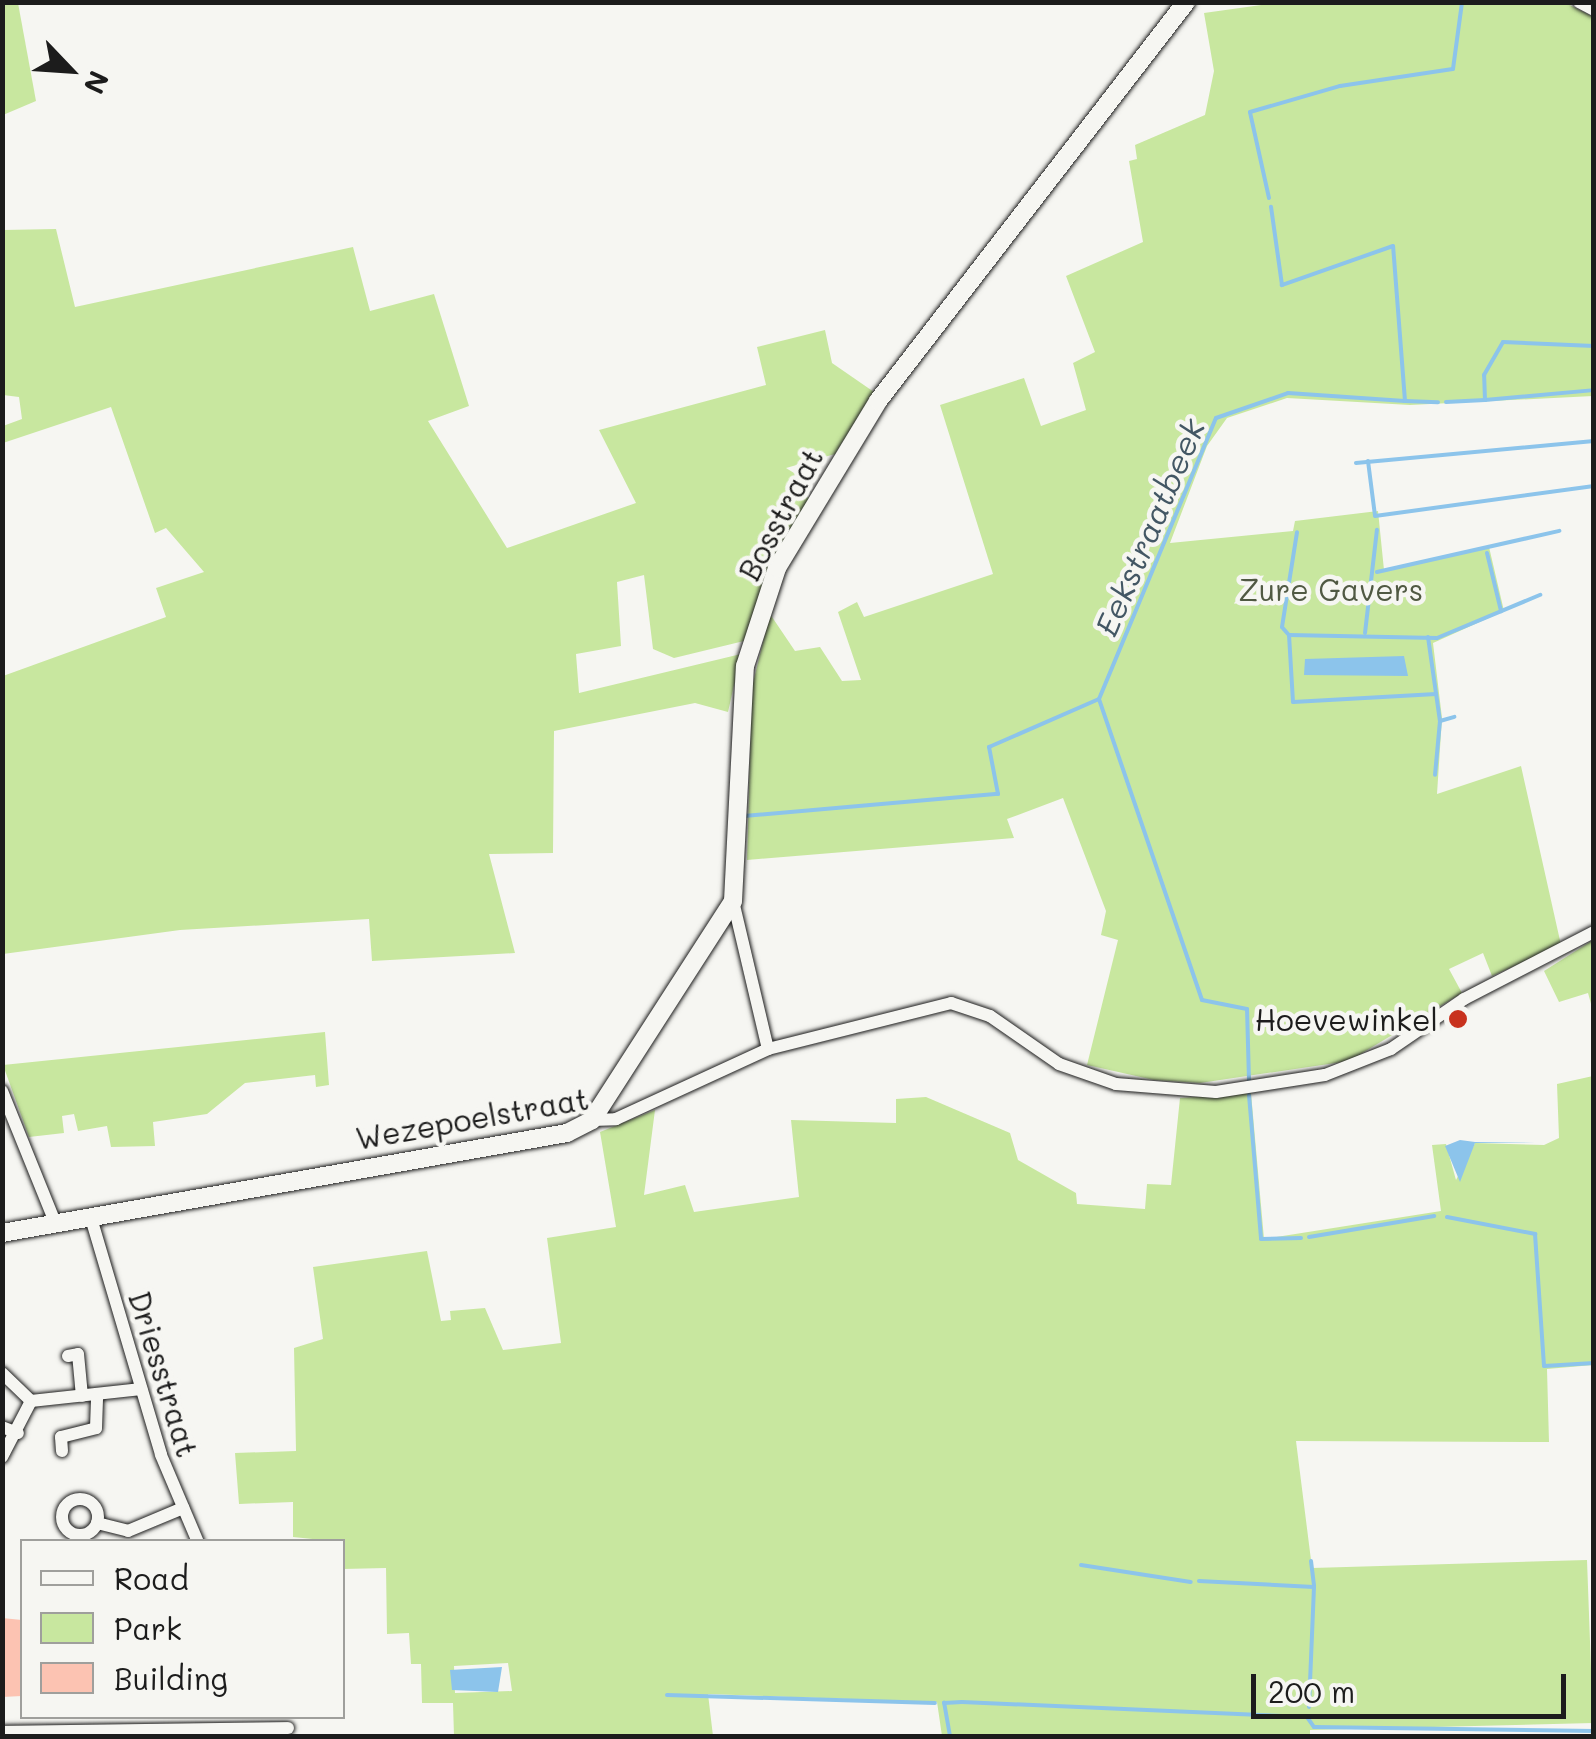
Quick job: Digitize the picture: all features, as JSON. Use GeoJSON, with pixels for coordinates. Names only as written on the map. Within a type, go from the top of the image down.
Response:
{"type":"FeatureCollection","features":[{"type":"Feature","properties":{"kind":"street","name":"Bosstraat"},"geometry":{"type":"LineString","coordinates":[[592,1120],[733,901],[745,666],[778,568],[878,402],[1186,2]]}},
{"type":"Feature","properties":{"kind":"street"},"geometry":{"type":"LineString","coordinates":[[1579,2],[1594,10]]}},
{"type":"Feature","properties":{"kind":"street"},"geometry":{"type":"LineString","coordinates":[[733,901],[768,1049]]}},
{"type":"Feature","properties":{"kind":"street","name":"Wezepoelstraat"},"geometry":{"type":"LineString","coordinates":[[2,1233],[567,1133],[592,1120],[616,1119],[768,1049],[951,1003],[977,1009],[1081,1075],[1216,1092],[1356,1067],[1594,932]]}},
{"type":"Feature","properties":{"kind":"street"},"geometry":{"type":"LineString","coordinates":[[2,1091],[55,1222]]}},
{"type":"Feature","properties":{"kind":"street","name":"Driesstraat"},"geometry":{"type":"LineString","coordinates":[[91,1218],[141,1389],[197,1539]]}},
{"type":"Feature","properties":{"kind":"street"},"geometry":{"type":"LineString","coordinates":[[78,1354],[82,1396]]}},
{"type":"Feature","properties":{"kind":"street"},"geometry":{"type":"LineString","coordinates":[[2,1374],[31,1401],[141,1389]]}},
{"type":"Feature","properties":{"kind":"street"},"geometry":{"type":"LineString","coordinates":[[61,1439],[96,1428],[97,1394]]}},
{"type":"Feature","properties":{"kind":"street"},"geometry":{"type":"LineString","coordinates":[[2,1457],[18,1433],[31,1401]]}},
{"type":"Feature","properties":{"kind":"street"},"geometry":{"type":"LineString","coordinates":[[2,1426],[18,1433]]}},
{"type":"Feature","properties":{"kind":"street"},"geometry":{"type":"LineString","coordinates":[[88,1501],[97,1524],[87,1538],[66,1527],[66,1506],[88,1501]]}},
{"type":"Feature","properties":{"kind":"street"},"geometry":{"type":"LineString","coordinates":[[97,1524],[128,1531],[183,1508]]}},
{"type":"Feature","properties":{"kind":"street"},"geometry":{"type":"LineString","coordinates":[[2,1732],[288,1727]]}},
{"type":"Feature","properties":{"kind":"green space"},"geometry":{"type":"Polygon","coordinates":[[[3,2],[18,3],[36,101],[3,115],[3,2]]]}},
{"type":"Feature","properties":{"kind":"green space","name":"Zure Gavers"},"geometry":{"type":"Polygon","coordinates":[[[1283,2],[1564,2],[1593,17],[1593,396],[1410,405],[1287,398],[1227,418],[1207,446],[1170,543],[1293,531],[1295,521],[1378,511],[1384,570],[1489,547],[1504,611],[1433,643],[1442,718],[1437,794],[1521,766],[1561,945],[1492,976],[1483,953],[1449,969],[1462,993],[1349,1061],[1200,1083],[1154,1080],[1087,1065],[1118,940],[1101,935],[1106,911],[1063,798],[1007,819],[1014,838],[747,860],[752,687],[770,614],[795,651],[820,647],[842,681],[861,680],[838,612],[857,602],[864,617],[993,574],[940,405],[1024,378],[1041,426],[1086,410],[1073,363],[1095,352],[1066,276],[1143,242],[1129,161],[1137,159],[1135,145],[1205,115],[1214,71],[1204,13],[1283,2]]]}},
{"type":"Feature","properties":{"kind":"green space"},"geometry":{"type":"Polygon","coordinates":[[[56,229],[75,307],[353,247],[370,311],[434,294],[469,406],[428,421],[507,548],[636,503],[599,430],[766,385],[757,347],[825,330],[832,363],[874,392],[835,454],[786,468],[810,483],[804,495],[812,500],[744,641],[674,658],[653,649],[644,575],[617,582],[621,646],[576,654],[579,693],[741,654],[728,712],[695,703],[554,731],[553,853],[489,854],[515,953],[372,961],[369,919],[180,930],[3,954],[3,676],[166,617],[156,588],[204,572],[166,528],[155,533],[111,407],[3,443],[3,426],[22,419],[19,397],[3,395],[3,230],[56,229]]]}},
{"type":"Feature","properties":{"kind":"green space"},"geometry":{"type":"Polygon","coordinates":[[[1593,940],[1593,1011],[1588,993],[1559,1002],[1544,971],[1593,940]]]}},
{"type":"Feature","properties":{"kind":"green space"},"geometry":{"type":"Polygon","coordinates":[[[325,1032],[329,1085],[316,1087],[315,1075],[245,1083],[207,1114],[153,1122],[155,1146],[111,1147],[107,1126],[78,1131],[74,1114],[62,1116],[64,1133],[29,1137],[3,1065],[325,1032]]]}},
{"type":"Feature","properties":{"kind":"green space"},"geometry":{"type":"Polygon","coordinates":[[[1593,1076],[1593,1365],[1547,1369],[1549,1442],[1296,1441],[1312,1568],[1587,1560],[1593,1723],[1310,1730],[1310,1736],[942,1736],[937,1702],[708,1694],[713,1736],[454,1736],[453,1703],[422,1703],[421,1664],[411,1664],[409,1633],[387,1634],[386,1568],[345,1569],[345,1539],[293,1537],[293,1502],[239,1504],[235,1453],[296,1451],[294,1348],[323,1339],[313,1267],[427,1251],[441,1321],[451,1320],[450,1311],[485,1308],[503,1350],[561,1343],[547,1238],[616,1227],[600,1132],[655,1110],[644,1195],[685,1185],[694,1212],[799,1197],[791,1120],[896,1123],[896,1099],[926,1097],[1010,1133],[1018,1160],[1076,1193],[1077,1204],[1145,1209],[1147,1184],[1171,1185],[1180,1098],[1251,1093],[1264,1239],[1441,1211],[1432,1145],[1446,1144],[1456,1180],[1475,1143],[1544,1145],[1559,1138],[1557,1084],[1593,1076]],[[508,1663],[454,1666],[455,1693],[512,1691],[508,1663]]]}},
{"type":"Feature","properties":{"kind":"water"},"geometry":{"type":"Polygon","coordinates":[[[1404,656],[1408,676],[1304,675],[1305,659],[1404,656]]]}},
{"type":"Feature","properties":{"kind":"water"},"geometry":{"type":"Polygon","coordinates":[[[1460,1140],[1535,1142],[1475,1143],[1460,1182],[1445,1146],[1460,1140]]]}},
{"type":"Feature","properties":{"kind":"water"},"geometry":{"type":"Polygon","coordinates":[[[502,1667],[498,1692],[452,1690],[450,1670],[502,1667]]]}},
{"type":"Feature","properties":{"kind":"building"},"geometry":{"type":"Polygon","coordinates":[[[2,1618],[20,1620],[20,1696],[2,1697],[2,1618]]]}},
{"type":"Feature","properties":{"kind":"waterway","name":"Eekstraatbeek"},"geometry":{"type":"LineString","coordinates":[[1269,198],[1250,112],[1340,86],[1453,69],[1462,2]]}},
{"type":"Feature","properties":{"kind":"waterway","name":"Eekstraatbeek"},"geometry":{"type":"LineString","coordinates":[[1249,1080],[1247,1009],[1202,1000],[1099,699],[1216,418],[1288,393],[1405,401],[1393,246],[1282,285],[1271,207]]}},
{"type":"Feature","properties":{"kind":"waterway"},"geometry":{"type":"LineString","coordinates":[[1446,402],[1485,400],[1484,375],[1503,342],[1594,346]]}},
{"type":"Feature","properties":{"kind":"waterway"},"geometry":{"type":"LineString","coordinates":[[1485,400],[1594,390]]}},
{"type":"Feature","properties":{"kind":"waterway"},"geometry":{"type":"LineString","coordinates":[[1405,401],[1438,402]]}},
{"type":"Feature","properties":{"kind":"waterway"},"geometry":{"type":"LineString","coordinates":[[1356,463],[1594,441]]}},
{"type":"Feature","properties":{"kind":"waterway"},"geometry":{"type":"LineString","coordinates":[[1368,461],[1375,516],[1594,486]]}},
{"type":"Feature","properties":{"kind":"waterway"},"geometry":{"type":"LineString","coordinates":[[1365,633],[1377,530]]}},
{"type":"Feature","properties":{"kind":"waterway"},"geometry":{"type":"LineString","coordinates":[[1377,572],[1559,531]]}},
{"type":"Feature","properties":{"kind":"waterway"},"geometry":{"type":"LineString","coordinates":[[1288,634],[1282,627],[1297,532]]}},
{"type":"Feature","properties":{"kind":"waterway"},"geometry":{"type":"LineString","coordinates":[[1487,553],[1501,611]]}},
{"type":"Feature","properties":{"kind":"waterway"},"geometry":{"type":"LineString","coordinates":[[1436,694],[1293,702],[1289,635],[1437,638],[1540,595]]}},
{"type":"Feature","properties":{"kind":"waterway"},"geometry":{"type":"LineString","coordinates":[[1428,637],[1440,721],[1435,775]]}},
{"type":"Feature","properties":{"kind":"waterway"},"geometry":{"type":"LineString","coordinates":[[744,816],[998,794],[989,747],[1099,699]]}},
{"type":"Feature","properties":{"kind":"waterway"},"geometry":{"type":"LineString","coordinates":[[1440,721],[1454,717]]}},
{"type":"Feature","properties":{"kind":"waterway","name":"Eekstraatbeek"},"geometry":{"type":"LineString","coordinates":[[1249,1095],[1261,1239],[1301,1238]]}},
{"type":"Feature","properties":{"kind":"waterway","name":"Eekstraatbeek"},"geometry":{"type":"LineString","coordinates":[[1309,1237],[1434,1216]]}},
{"type":"Feature","properties":{"kind":"waterway","name":"Eekstraatbeek"},"geometry":{"type":"LineString","coordinates":[[1447,1217],[1535,1234],[1544,1366],[1594,1363]]}},
{"type":"Feature","properties":{"kind":"waterway"},"geometry":{"type":"LineString","coordinates":[[1311,1561],[1314,1586]]}},
{"type":"Feature","properties":{"kind":"waterway"},"geometry":{"type":"LineString","coordinates":[[1081,1565],[1191,1582]]}},
{"type":"Feature","properties":{"kind":"waterway"},"geometry":{"type":"LineString","coordinates":[[1199,1581],[1314,1587],[1309,1707]]}},
{"type":"Feature","properties":{"kind":"waterway"},"geometry":{"type":"LineString","coordinates":[[667,1695],[935,1703]]}},
{"type":"Feature","properties":{"kind":"waterway"},"geometry":{"type":"LineString","coordinates":[[950,1736],[944,1703],[962,1702],[1307,1717],[1314,1727],[1594,1731]]}},
{"type":"Feature","properties":{"kind":"place","name":"Hoevewinkel"},"geometry":{"type":"Point","coordinates":[1458,1019]}}]}
